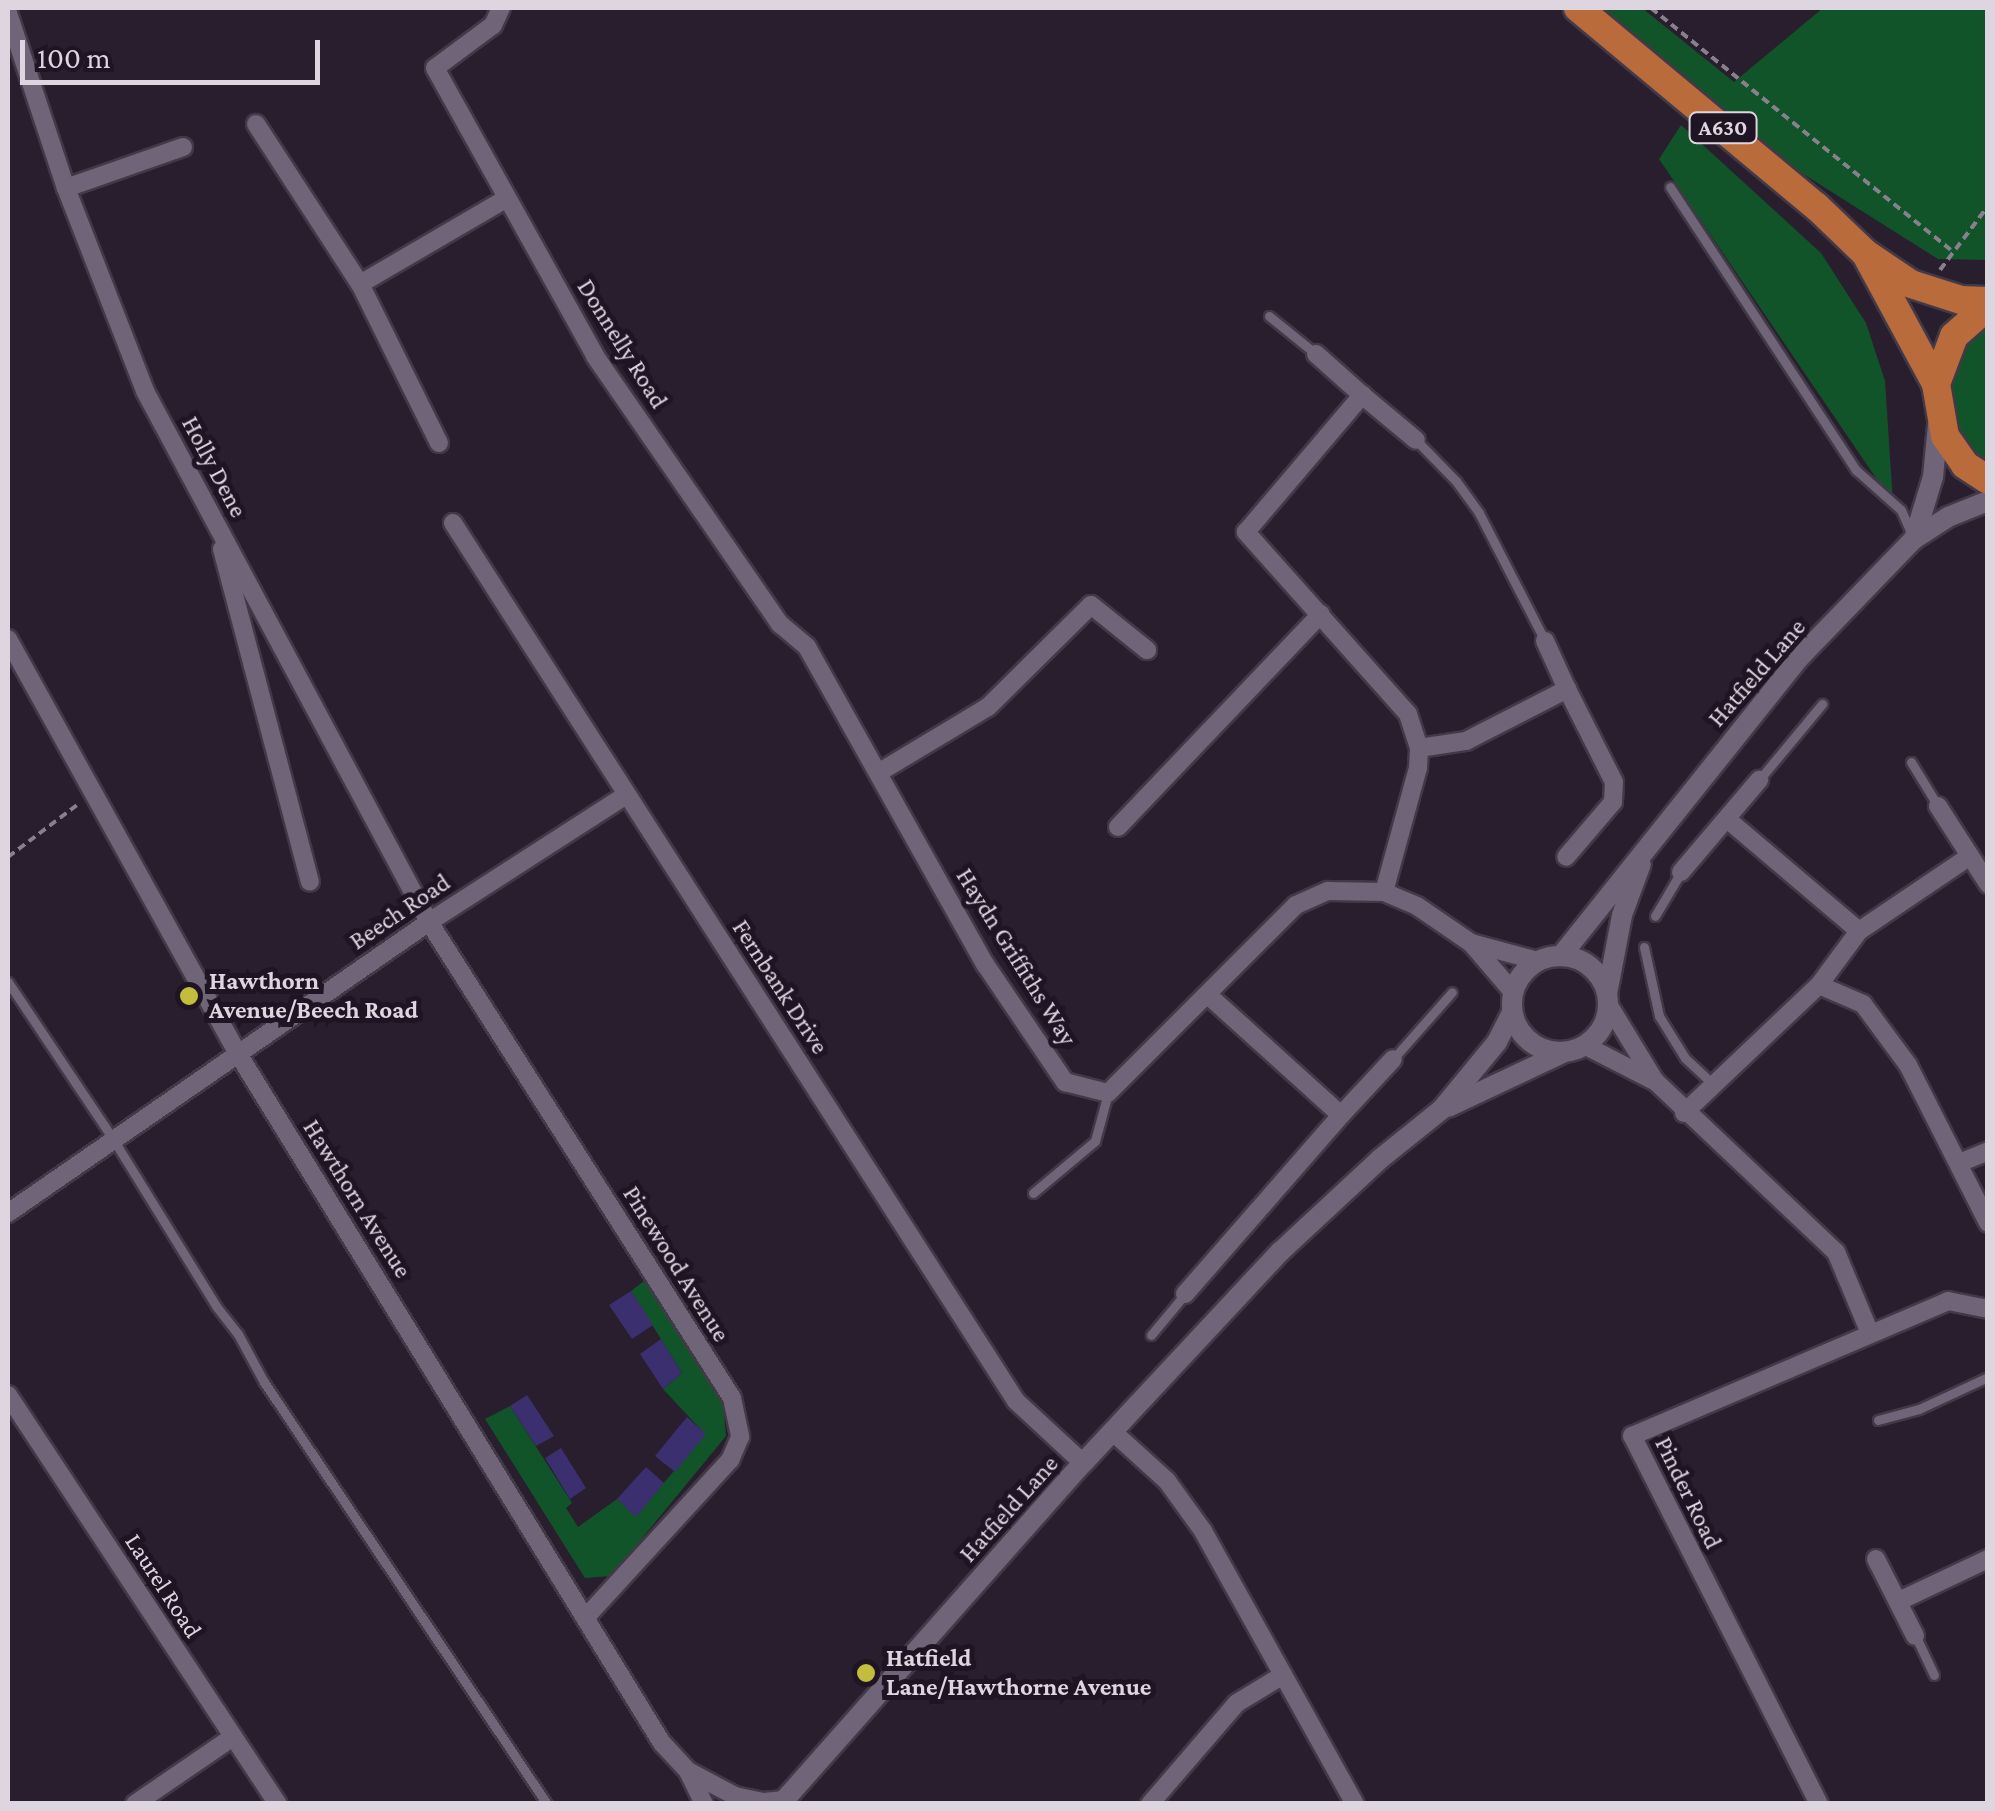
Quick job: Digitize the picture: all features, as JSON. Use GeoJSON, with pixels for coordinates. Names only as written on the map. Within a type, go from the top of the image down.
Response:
{"type":"FeatureCollection","features":[{"type":"Feature","properties":{"kind":"highway","name":"A630"},"geometry":{"type":"LineString","coordinates":[[1578,8],[1864,252],[1928,290],[1988,304]]}},
{"type":"Feature","properties":{"kind":"highway","name":"A630"},"geometry":{"type":"LineString","coordinates":[[1864,252],[1936,384]]}},
{"type":"Feature","properties":{"kind":"highway"},"geometry":{"type":"LineString","coordinates":[[1988,304],[1954,336],[1936,384],[1938,416],[1945,436],[1965,465],[1988,480]]}},
{"type":"Feature","properties":{"kind":"street","name":"Donnelly Road"},"geometry":{"type":"LineString","coordinates":[[502,8],[493,25],[435,68],[595,356],[780,624],[791,632]]}},
{"type":"Feature","properties":{"kind":"street","name":"Holly Dene"},"geometry":{"type":"LineString","coordinates":[[8,13],[66,188],[146,391],[429,922]]}},
{"type":"Feature","properties":{"kind":"street"},"geometry":{"type":"LineString","coordinates":[[256,124],[360,284],[439,443]]}},
{"type":"Feature","properties":{"kind":"street"},"geometry":{"type":"LineString","coordinates":[[66,188],[183,147]]}},
{"type":"Feature","properties":{"kind":"street"},"geometry":{"type":"LineString","coordinates":[[360,284],[507,198]]}},
{"type":"Feature","properties":{"kind":"street"},"geometry":{"type":"LineString","coordinates":[[1316,354],[1416,440]]}},
{"type":"Feature","properties":{"kind":"street"},"geometry":{"type":"LineString","coordinates":[[1362,394],[1246,532],[1408,714],[1418,748],[1409,806],[1384,892]]}},
{"type":"Feature","properties":{"kind":"street","name":"Hatfield Lane"},"geometry":{"type":"LineString","coordinates":[[1914,539],[1934,477],[1938,416]]}},
{"type":"Feature","properties":{"kind":"street","name":"Hatfield Lane"},"geometry":{"type":"LineString","coordinates":[[1561,956],[1798,659],[1914,539],[1948,517],[1988,501]]}},
{"type":"Feature","properties":{"kind":"street"},"geometry":{"type":"LineString","coordinates":[[215,521],[310,882]]}},
{"type":"Feature","properties":{"kind":"street","name":"Fernbank Drive"},"geometry":{"type":"LineString","coordinates":[[453,523],[1016,1401],[1031,1420],[1083,1463]]}},
{"type":"Feature","properties":{"kind":"street"},"geometry":{"type":"LineString","coordinates":[[878,773],[988,707],[1092,605],[1147,650]]}},
{"type":"Feature","properties":{"kind":"street"},"geometry":{"type":"LineString","coordinates":[[1118,827],[1321,614]]}},
{"type":"Feature","properties":{"kind":"street","name":"Haydn Griffiths Way"},"geometry":{"type":"LineString","coordinates":[[791,632],[807,647],[985,964],[1064,1082],[1108,1093]]}},
{"type":"Feature","properties":{"kind":"street","name":"Hawthorn Avenue"},"geometry":{"type":"LineString","coordinates":[[8,639],[236,1052],[662,1744],[688,1770],[734,1796],[782,1801]]}},
{"type":"Feature","properties":{"kind":"street"},"geometry":{"type":"LineString","coordinates":[[1545,641],[1614,782],[1613,802],[1566,856]]}},
{"type":"Feature","properties":{"kind":"street"},"geometry":{"type":"LineString","coordinates":[[1418,748],[1466,741],[1567,688]]}},
{"type":"Feature","properties":{"kind":"street"},"geometry":{"type":"LineString","coordinates":[[1681,872],[1759,780]]}},
{"type":"Feature","properties":{"kind":"street","name":"Beech Road"},"geometry":{"type":"LineString","coordinates":[[8,1213],[236,1052],[626,794]]}},
{"type":"Feature","properties":{"kind":"street"},"geometry":{"type":"LineString","coordinates":[[1938,806],[1988,884]]}},
{"type":"Feature","properties":{"kind":"street"},"geometry":{"type":"LineString","coordinates":[[1726,818],[1859,930]]}},
{"type":"Feature","properties":{"kind":"street","name":"Hatfield Lane"},"geometry":{"type":"LineString","coordinates":[[1607,999],[1622,916],[1647,848]]}},
{"type":"Feature","properties":{"kind":"street"},"geometry":{"type":"LineString","coordinates":[[1684,1113],[1819,985],[1859,930],[1970,856]]}},
{"type":"Feature","properties":{"kind":"street"},"geometry":{"type":"LineString","coordinates":[[1108,1093],[1296,905],[1328,891],[1384,892],[1416,906],[1471,943],[1538,961],[1561,956],[1591,967],[1655,1081],[1684,1113],[1808,1221],[1836,1252],[1870,1331],[1948,1301],[1986,1305]]}},
{"type":"Feature","properties":{"kind":"street","name":"Pinewood Avenue"},"geometry":{"type":"LineString","coordinates":[[429,922],[732,1398],[738,1416],[740,1437],[730,1460],[586,1617]]}},
{"type":"Feature","properties":{"kind":"street"},"geometry":{"type":"LineString","coordinates":[[1471,943],[1513,1002],[1531,1043],[1575,1049],[1655,1081]]}},
{"type":"Feature","properties":{"kind":"street"},"geometry":{"type":"LineString","coordinates":[[1441,1110],[1497,1042],[1518,979],[1538,961]]}},
{"type":"Feature","properties":{"kind":"street"},"geometry":{"type":"LineString","coordinates":[[1819,985],[1863,1004],[1908,1065],[1988,1224]]}},
{"type":"Feature","properties":{"kind":"street"},"geometry":{"type":"LineString","coordinates":[[1208,995],[1341,1115]]}},
{"type":"Feature","properties":{"kind":"street"},"geometry":{"type":"LineString","coordinates":[[1441,1110],[1575,1049],[1605,1020],[1607,999]]}},
{"type":"Feature","properties":{"kind":"street"},"geometry":{"type":"LineString","coordinates":[[1185,1294],[1392,1059]]}},
{"type":"Feature","properties":{"kind":"street","name":"Hatfield Lane"},"geometry":{"type":"LineString","coordinates":[[782,1801],[1083,1463],[1280,1252],[1380,1159],[1441,1110]]}},
{"type":"Feature","properties":{"kind":"street"},"geometry":{"type":"LineString","coordinates":[[1959,1164],[1988,1151]]}},
{"type":"Feature","properties":{"kind":"street","name":"Pinder Road"},"geometry":{"type":"LineString","coordinates":[[1819,1804],[1632,1436],[1870,1331]]}},
{"type":"Feature","properties":{"kind":"street","name":"Laurel Road"},"geometry":{"type":"LineString","coordinates":[[8,1395],[278,1804]]}},
{"type":"Feature","properties":{"kind":"street"},"geometry":{"type":"LineString","coordinates":[[1112,1432],[1144,1458],[1186,1506],[1355,1804]]}},
{"type":"Feature","properties":{"kind":"street"},"geometry":{"type":"LineString","coordinates":[[1876,1559],[1915,1636]]}},
{"type":"Feature","properties":{"kind":"street"},"geometry":{"type":"LineString","coordinates":[[1900,1602],[1988,1559]]}},
{"type":"Feature","properties":{"kind":"street"},"geometry":{"type":"LineString","coordinates":[[1150,1804],[1236,1703],[1282,1674]]}},
{"type":"Feature","properties":{"kind":"street"},"geometry":{"type":"LineString","coordinates":[[136,1804],[233,1737]]}},
{"type":"Feature","properties":{"kind":"street","name":"Hawthorn Avenue"},"geometry":{"type":"LineString","coordinates":[[688,1770],[704,1804]]}},
{"type":"Feature","properties":{"kind":"lane"},"geometry":{"type":"LineString","coordinates":[[1670,187],[1856,470],[1901,510],[1914,539]]}},
{"type":"Feature","properties":{"kind":"lane"},"geometry":{"type":"LineString","coordinates":[[1269,316],[1316,354]]}},
{"type":"Feature","properties":{"kind":"lane"},"geometry":{"type":"LineString","coordinates":[[1416,440],[1456,481],[1479,513],[1545,641]]}},
{"type":"Feature","properties":{"kind":"lane"},"geometry":{"type":"LineString","coordinates":[[1759,780],[1822,704]]}},
{"type":"Feature","properties":{"kind":"lane"},"geometry":{"type":"LineString","coordinates":[[1910,762],[1938,806]]}},
{"type":"Feature","properties":{"kind":"lane"},"geometry":{"type":"LineString","coordinates":[[1654,916],[1681,872]]}},
{"type":"Feature","properties":{"kind":"lane"},"geometry":{"type":"LineString","coordinates":[[1644,947],[1648,980],[1659,1016],[1685,1058],[1712,1084]]}},
{"type":"Feature","properties":{"kind":"lane"},"geometry":{"type":"LineString","coordinates":[[8,982],[114,1139],[208,1293],[238,1334],[264,1382],[548,1804]]}},
{"type":"Feature","properties":{"kind":"lane"},"geometry":{"type":"LineString","coordinates":[[1392,1059],[1452,992]]}},
{"type":"Feature","properties":{"kind":"lane"},"geometry":{"type":"LineString","coordinates":[[1033,1193],[1095,1141],[1108,1093]]}},
{"type":"Feature","properties":{"kind":"lane"},"geometry":{"type":"LineString","coordinates":[[1150,1334],[1185,1294]]}},
{"type":"Feature","properties":{"kind":"lane"},"geometry":{"type":"LineString","coordinates":[[1878,1420],[1919,1409],[1988,1377]]}},
{"type":"Feature","properties":{"kind":"lane"},"geometry":{"type":"LineString","coordinates":[[1915,1636],[1934,1675]]}},
{"type":"Feature","properties":{"kind":"path"},"geometry":{"type":"LineString","coordinates":[[1651,8],[1951,250]]}},
{"type":"Feature","properties":{"kind":"path"},"geometry":{"type":"LineString","coordinates":[[1928,290],[1951,250],[1988,206]]}},
{"type":"Feature","properties":{"kind":"path"},"geometry":{"type":"LineString","coordinates":[[8,856],[93,793]]}},
{"type":"Feature","properties":{"kind":"green space"},"geometry":{"type":"Polygon","coordinates":[[[1599,8],[1642,8],[1734,82],[1823,8],[1987,8],[1987,260],[1938,259],[1789,165],[1599,8]]]}},
{"type":"Feature","properties":{"kind":"green space"},"geometry":{"type":"Polygon","coordinates":[[[1681,125],[1821,253],[1866,323],[1885,381],[1893,503],[1659,159],[1681,125]]]}},
{"type":"Feature","properties":{"kind":"green space"},"geometry":{"type":"Polygon","coordinates":[[[1987,325],[1987,467],[1961,440],[1950,412],[1950,382],[1960,353],[1987,325]]]}},
{"type":"Feature","properties":{"kind":"green space"},"geometry":{"type":"Polygon","coordinates":[[[644,1281],[723,1404],[726,1436],[611,1576],[585,1578],[485,1419],[510,1406],[572,1503],[566,1508],[578,1527],[617,1499],[636,1516],[705,1434],[663,1389],[682,1373],[631,1291],[644,1281]]]}},
{"type":"Feature","properties":{"kind":"building"},"geometry":{"type":"Polygon","coordinates":[[[631,1291],[653,1325],[632,1339],[609,1305],[631,1291]]]}},
{"type":"Feature","properties":{"kind":"building"},"geometry":{"type":"Polygon","coordinates":[[[661,1339],[682,1373],[663,1389],[640,1354],[661,1339]]]}},
{"type":"Feature","properties":{"kind":"building"},"geometry":{"type":"Polygon","coordinates":[[[527,1395],[554,1436],[536,1446],[510,1406],[527,1395]]]}},
{"type":"Feature","properties":{"kind":"building"},"geometry":{"type":"Polygon","coordinates":[[[687,1417],[706,1434],[675,1472],[655,1456],[687,1417]]]}},
{"type":"Feature","properties":{"kind":"building"},"geometry":{"type":"Polygon","coordinates":[[[561,1448],[586,1488],[570,1499],[545,1458],[561,1448]]]}},
{"type":"Feature","properties":{"kind":"building"},"geometry":{"type":"Polygon","coordinates":[[[646,1467],[664,1483],[636,1517],[617,1499],[646,1467]]]}},
{"type":"Feature","properties":{"kind":"place","name":"Hawthorn Avenue/Beech Road"},"geometry":{"type":"Point","coordinates":[189,996]}},
{"type":"Feature","properties":{"kind":"place","name":"Hatfield Lane/Hawthorne Avenue"},"geometry":{"type":"Point","coordinates":[866,1673]}}]}
